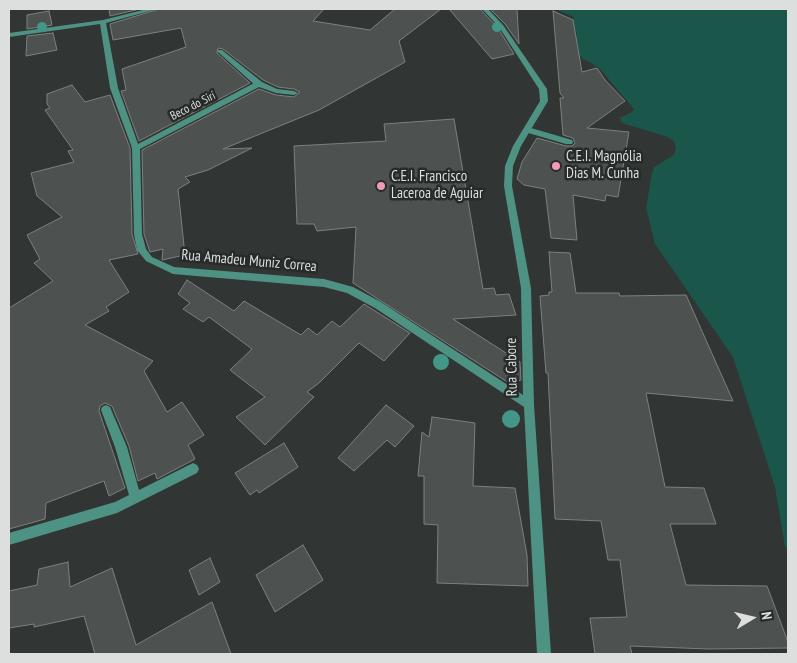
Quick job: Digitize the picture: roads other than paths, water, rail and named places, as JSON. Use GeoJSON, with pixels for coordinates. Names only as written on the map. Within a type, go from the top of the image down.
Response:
{"type":"FeatureCollection","features":[{"type":"Feature","properties":{"kind":"street"},"geometry":{"type":"LineString","coordinates":[[9,35],[103,22],[154,9]]}},
{"type":"Feature","properties":{"kind":"street","name":"Rua Cabore"},"geometry":{"type":"LineString","coordinates":[[485,9],[501,26],[543,89],[544,101],[517,146],[509,166],[508,186],[526,288],[529,405],[544,654]]}},
{"type":"Feature","properties":{"kind":"street","name":"Rua Amadeu Muniz Correa"},"geometry":{"type":"LineString","coordinates":[[103,22],[114,88],[136,148],[138,234],[142,250],[149,259],[173,270],[324,283],[350,290],[378,305],[529,405]]}},
{"type":"Feature","properties":{"kind":"street"},"geometry":{"type":"LineString","coordinates":[[220,51],[259,84],[276,91],[294,93]]}},
{"type":"Feature","properties":{"kind":"street","name":"Beco do Sirí"},"geometry":{"type":"LineString","coordinates":[[136,148],[259,84]]}},
{"type":"Feature","properties":{"kind":"street"},"geometry":{"type":"LineString","coordinates":[[528,130],[569,142]]}},
{"type":"Feature","properties":{"kind":"street"},"geometry":{"type":"LineString","coordinates":[[106,410],[121,447],[136,498]]}},
{"type":"Feature","properties":{"kind":"street"},"geometry":{"type":"LineString","coordinates":[[9,539],[117,506],[193,469]]}},
{"type":"Feature","properties":{"kind":"place","name":"C.E.I. Magnólia Dias M. Cunha"},"geometry":{"type":"Point","coordinates":[556,166]}},
{"type":"Feature","properties":{"kind":"place","name":"C.E.I. Francisco Laceroa de Aguiar"},"geometry":{"type":"Point","coordinates":[381,186]}}]}
